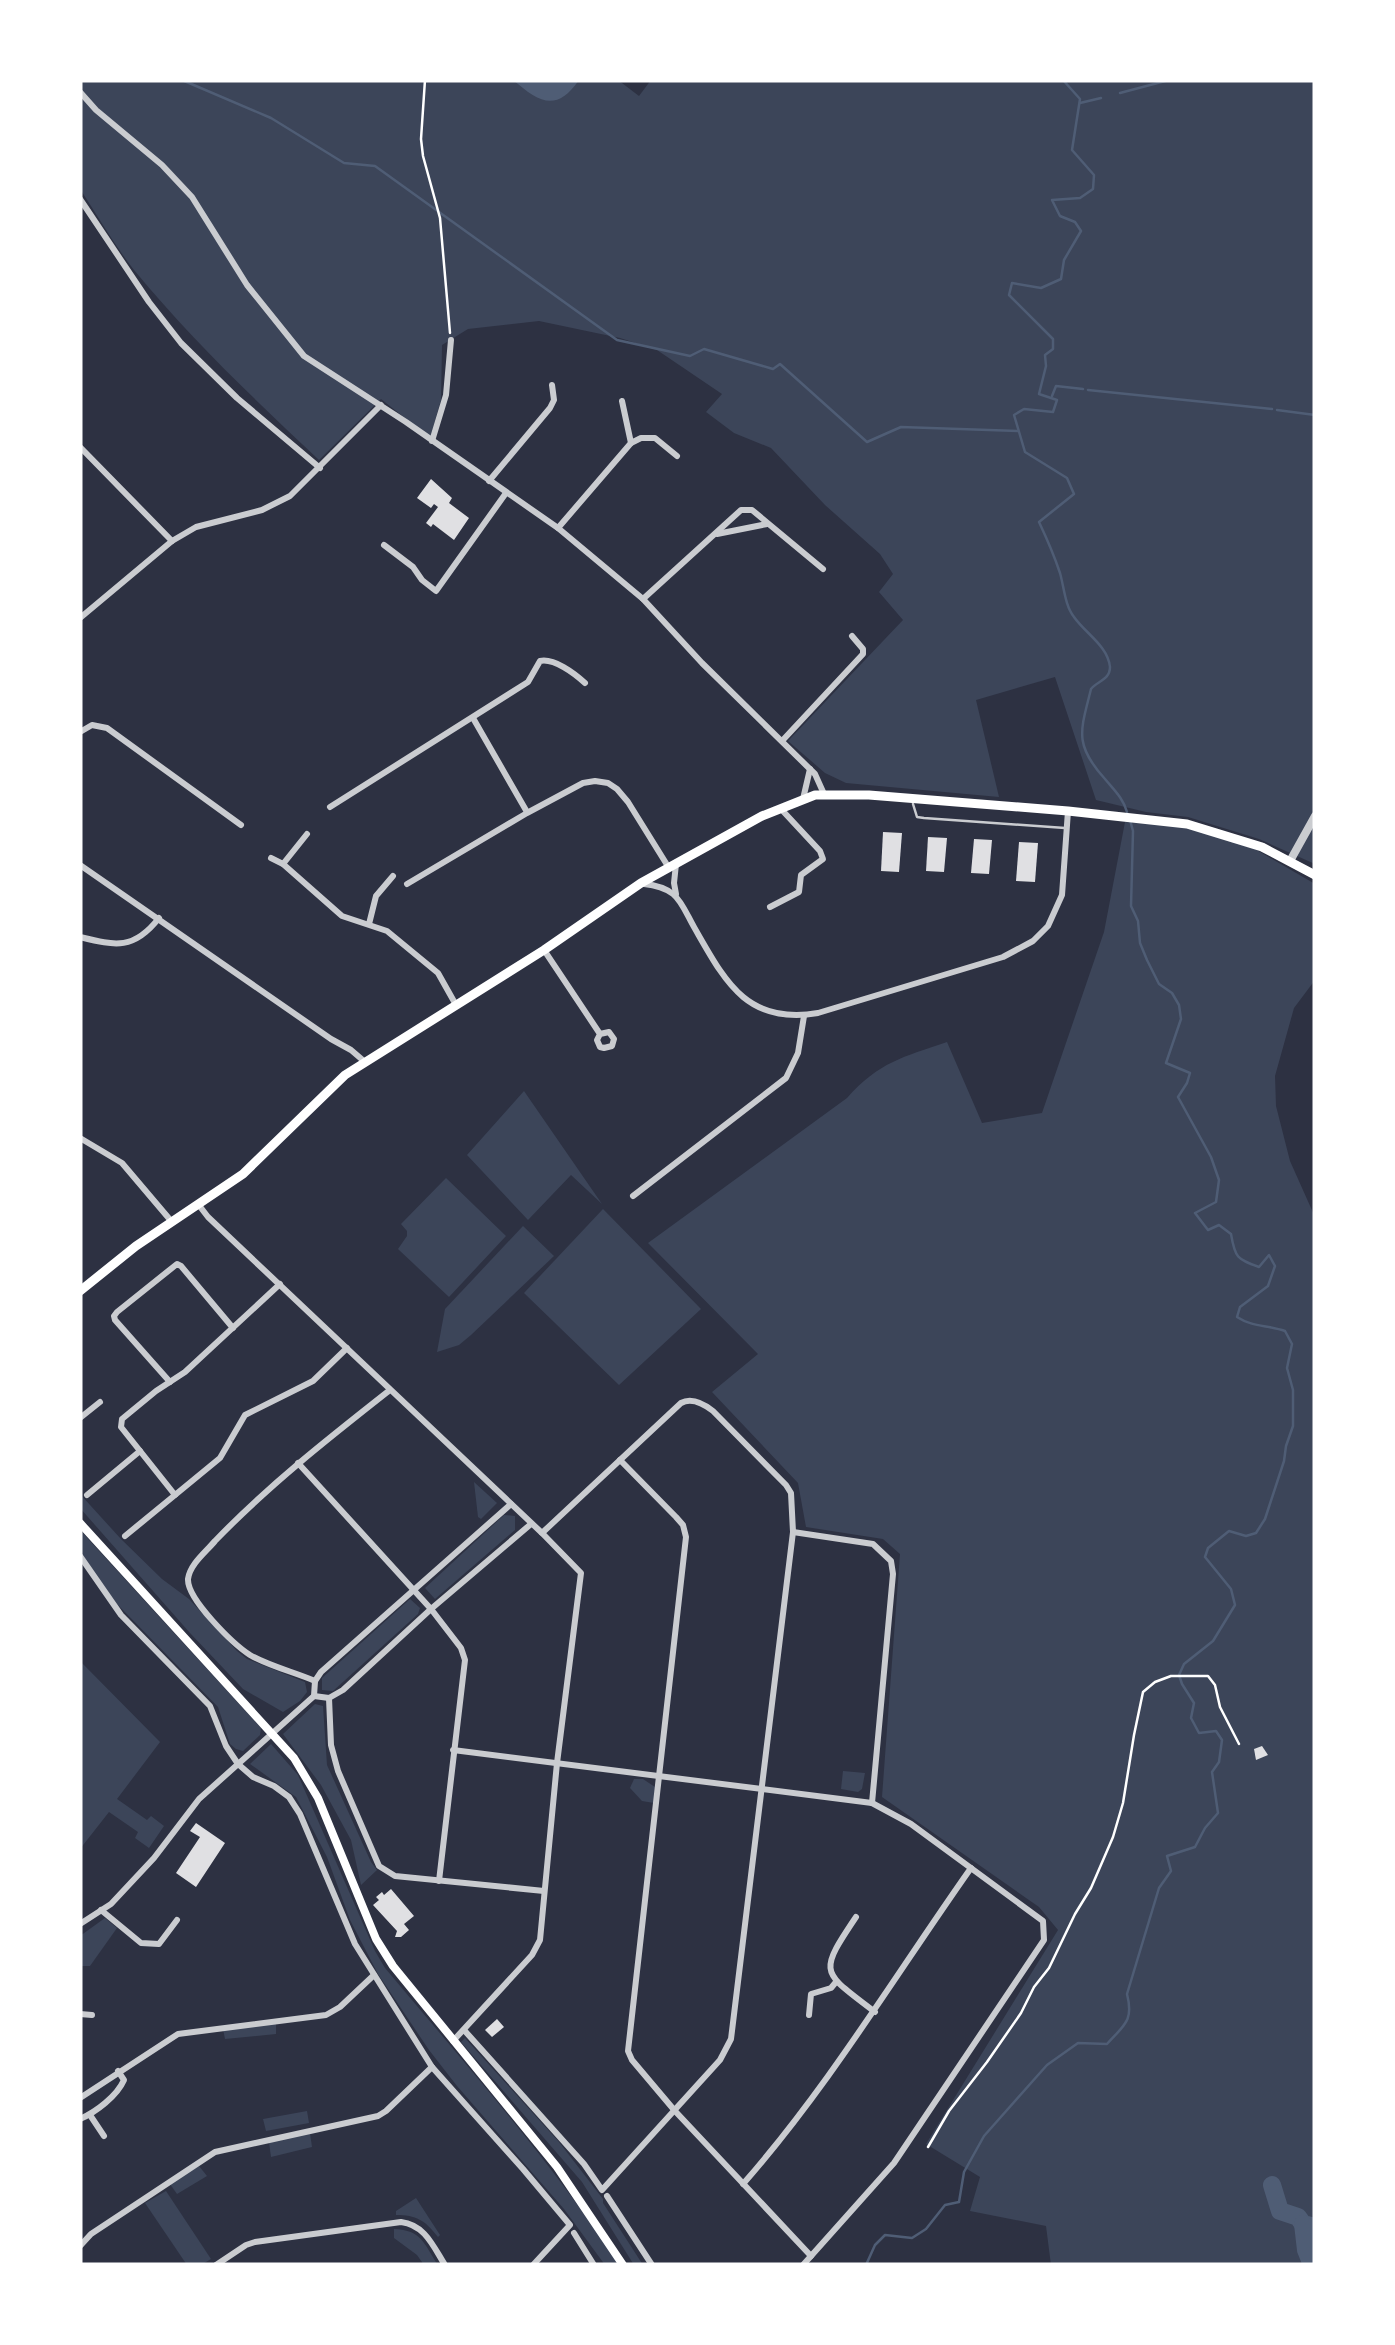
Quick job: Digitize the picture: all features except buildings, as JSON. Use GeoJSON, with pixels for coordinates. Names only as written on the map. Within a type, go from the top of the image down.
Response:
{"type":"FeatureCollection","features":[{"type":"Feature","properties":{"kind":"main road"},"geometry":{"type":"LineString","coordinates":[[80,1292],[136,1246],[243,1174],[330,1088],[365,1062],[641,884],[803,799],[824,794],[910,798],[1187,824],[1262,847],[1315,875]]}},
{"type":"Feature","properties":{"kind":"main road"},"geometry":{"type":"LineString","coordinates":[[80,1522],[294,1758],[318,1798],[376,1939],[393,1966],[556,2167],[623,2265]]}},
{"type":"Feature","properties":{"kind":"street"},"geometry":{"type":"LineString","coordinates":[[80,92],[162,165],[192,198],[247,285],[304,356],[558,528],[643,599],[702,664],[815,774],[824,794]]}},
{"type":"Feature","properties":{"kind":"street"},"geometry":{"type":"LineString","coordinates":[[80,199],[181,343],[320,468]]}},
{"type":"Feature","properties":{"kind":"street"},"geometry":{"type":"LineString","coordinates":[[432,440],[446,395],[451,340]]}},
{"type":"Feature","properties":{"kind":"street"},"geometry":{"type":"LineString","coordinates":[[488,480],[550,408],[554,400],[552,385]]}},
{"type":"Feature","properties":{"kind":"street"},"geometry":{"type":"LineString","coordinates":[[622,401],[631,443]]}},
{"type":"Feature","properties":{"kind":"street"},"geometry":{"type":"LineString","coordinates":[[80,618],[172,541],[205,524],[276,505],[290,496],[381,405]]}},
{"type":"Feature","properties":{"kind":"street"},"geometry":{"type":"LineString","coordinates":[[558,528],[631,443],[648,436],[656,438],[677,456]]}},
{"type":"Feature","properties":{"kind":"street"},"geometry":{"type":"LineString","coordinates":[[80,447],[172,541]]}},
{"type":"Feature","properties":{"kind":"street"},"geometry":{"type":"LineString","coordinates":[[384,545],[436,591],[506,493]]}},
{"type":"Feature","properties":{"kind":"street"},"geometry":{"type":"LineString","coordinates":[[643,599],[747,508],[823,569]]}},
{"type":"Feature","properties":{"kind":"street"},"geometry":{"type":"LineString","coordinates":[[716,534],[768,524]]}},
{"type":"Feature","properties":{"kind":"street"},"geometry":{"type":"LineString","coordinates":[[782,741],[863,654],[852,636]]}},
{"type":"Feature","properties":{"kind":"street"},"geometry":{"type":"LineString","coordinates":[[330,807],[528,682],[540,660],[585,683]]}},
{"type":"Feature","properties":{"kind":"street"},"geometry":{"type":"LineString","coordinates":[[473,718],[527,812]]}},
{"type":"Feature","properties":{"kind":"street"},"geometry":{"type":"LineString","coordinates":[[80,732],[92,725],[107,728],[241,825]]}},
{"type":"Feature","properties":{"kind":"street"},"geometry":{"type":"LineString","coordinates":[[803,799],[810,769]]}},
{"type":"Feature","properties":{"kind":"street"},"geometry":{"type":"LineString","coordinates":[[407,884],[527,812],[583,784],[595,780],[608,783],[628,802],[672,866],[676,896],[725,980],[738,994],[769,1011],[804,1015],[1003,957],[1033,941],[1048,926],[1062,895],[1068,811]]}},
{"type":"Feature","properties":{"kind":"street"},"geometry":{"type":"LineString","coordinates":[[770,907],[798,892],[801,875],[823,858],[780,808]]}},
{"type":"Feature","properties":{"kind":"street"},"geometry":{"type":"LineString","coordinates":[[1290,861],[1315,816]]}},
{"type":"Feature","properties":{"kind":"street"},"geometry":{"type":"LineString","coordinates":[[283,864],[307,834]]}},
{"type":"Feature","properties":{"kind":"street"},"geometry":{"type":"LineString","coordinates":[[270,858],[283,864],[348,920],[387,932],[438,973],[457,1006]]}},
{"type":"Feature","properties":{"kind":"street"},"geometry":{"type":"LineString","coordinates":[[80,865],[365,1062]]}},
{"type":"Feature","properties":{"kind":"street"},"geometry":{"type":"LineString","coordinates":[[369,924],[376,896],[393,876]]}},
{"type":"Feature","properties":{"kind":"street"},"geometry":{"type":"LineString","coordinates":[[641,884],[657,885],[676,896]]}},
{"type":"Feature","properties":{"kind":"street"},"geometry":{"type":"LineString","coordinates":[[80,937],[112,945],[126,944],[139,940],[158,918]]}},
{"type":"Feature","properties":{"kind":"street"},"geometry":{"type":"LineString","coordinates":[[544,950],[600,1034]]}},
{"type":"Feature","properties":{"kind":"street"},"geometry":{"type":"LineString","coordinates":[[634,1196],[786,1078],[798,1052],[804,1015]]}},
{"type":"Feature","properties":{"kind":"street"},"geometry":{"type":"LineString","coordinates":[[80,1138],[122,1162],[172,1222]]}},
{"type":"Feature","properties":{"kind":"street"},"geometry":{"type":"LineString","coordinates":[[198,1204],[581,1573],[540,1940],[532,1956],[453,2041]]}},
{"type":"Feature","properties":{"kind":"street"},"geometry":{"type":"LineString","coordinates":[[170,1382],[116,1320],[117,1312],[177,1264],[233,1328]]}},
{"type":"Feature","properties":{"kind":"street"},"geometry":{"type":"LineString","coordinates":[[175,1494],[120,1423],[122,1419],[185,1372],[280,1284]]}},
{"type":"Feature","properties":{"kind":"street"},"geometry":{"type":"LineString","coordinates":[[125,1536],[220,1458],[245,1415],[313,1380],[347,1348]]}},
{"type":"Feature","properties":{"kind":"street"},"geometry":{"type":"LineString","coordinates":[[315,1680],[246,1652],[202,1609],[188,1580],[195,1563],[248,1506],[391,1390]]}},
{"type":"Feature","properties":{"kind":"street"},"geometry":{"type":"LineString","coordinates":[[542,1533],[686,1400],[706,1405],[786,1485],[792,1503],[793,1532],[731,2039],[720,2060],[605,2193]]}},
{"type":"Feature","properties":{"kind":"street"},"geometry":{"type":"LineString","coordinates":[[80,1418],[100,1402]]}},
{"type":"Feature","properties":{"kind":"street"},"geometry":{"type":"LineString","coordinates":[[87,1495],[140,1451]]}},
{"type":"Feature","properties":{"kind":"street"},"geometry":{"type":"LineString","coordinates":[[620,1460],[683,1525],[686,1537],[628,2052],[676,2111],[811,2256]]}},
{"type":"Feature","properties":{"kind":"street"},"geometry":{"type":"LineString","coordinates":[[298,1463],[432,1609],[461,1648],[465,1660],[439,1880]]}},
{"type":"Feature","properties":{"kind":"street"},"geometry":{"type":"LineString","coordinates":[[80,1924],[110,1904],[154,1858],[198,1799],[314,1696],[315,1680],[321,1672],[511,1504]]}},
{"type":"Feature","properties":{"kind":"street"},"geometry":{"type":"LineString","coordinates":[[314,1696],[329,1698],[343,1690],[532,1524]]}},
{"type":"Feature","properties":{"kind":"street"},"geometry":{"type":"LineString","coordinates":[[793,1532],[873,1544],[892,1562],[872,1803]]}},
{"type":"Feature","properties":{"kind":"street"},"geometry":{"type":"LineString","coordinates":[[80,1556],[121,1615],[204,1698],[238,1764],[289,1798],[300,1814],[355,1944],[432,2067],[532,2179],[572,2229],[594,2265]]}},
{"type":"Feature","properties":{"kind":"street"},"geometry":{"type":"LineString","coordinates":[[329,1698],[331,1745],[338,1770],[379,1866],[396,1876],[544,1891]]}},
{"type":"Feature","properties":{"kind":"street"},"geometry":{"type":"LineString","coordinates":[[453,1750],[872,1803],[911,1824],[1043,1921],[1044,1940],[894,2163],[803,2265]]}},
{"type":"Feature","properties":{"kind":"street"},"geometry":{"type":"LineString","coordinates":[[743,2184],[794,2124],[875,2012],[971,1868]]}},
{"type":"Feature","properties":{"kind":"street"},"geometry":{"type":"LineString","coordinates":[[101,1910],[142,1942],[159,1944],[177,1920]]}},
{"type":"Feature","properties":{"kind":"street"},"geometry":{"type":"LineString","coordinates":[[856,1918],[834,1950],[830,1972],[836,1982],[875,2012]]}},
{"type":"Feature","properties":{"kind":"street"},"geometry":{"type":"LineString","coordinates":[[80,2098],[178,2034],[333,2012],[374,1975]]}},
{"type":"Feature","properties":{"kind":"street"},"geometry":{"type":"LineString","coordinates":[[809,2015],[811,1994],[831,1988],[836,1982]]}},
{"type":"Feature","properties":{"kind":"street"},"geometry":{"type":"LineString","coordinates":[[80,2014],[92,2015]]}},
{"type":"Feature","properties":{"kind":"street"},"geometry":{"type":"LineString","coordinates":[[464,2030],[584,2164],[652,2265]]}},
{"type":"Feature","properties":{"kind":"street"},"geometry":{"type":"LineString","coordinates":[[80,2246],[91,2234],[215,2152],[378,2116],[432,2067]]}},
{"type":"Feature","properties":{"kind":"street"},"geometry":{"type":"LineString","coordinates":[[80,2120],[121,2088],[124,2080],[118,2072]]}},
{"type":"Feature","properties":{"kind":"street"},"geometry":{"type":"LineString","coordinates":[[90,2114],[104,2136]]}},
{"type":"Feature","properties":{"kind":"street"},"geometry":{"type":"LineString","coordinates":[[216,2265],[256,2242],[401,2222],[414,2223],[422,2230],[446,2265]]}},
{"type":"Feature","properties":{"kind":"street"},"geometry":{"type":"LineString","coordinates":[[534,2265],[572,2229]]}},
{"type":"Feature","properties":{"kind":"lane"},"geometry":{"type":"LineString","coordinates":[[910,798],[918,817],[1066,828]]}},
{"type":"Feature","properties":{"kind":"path"},"geometry":{"type":"LineString","coordinates":[[425,80],[421,138],[440,218],[451,340]]}},
{"type":"Feature","properties":{"kind":"path"},"geometry":{"type":"LineString","coordinates":[[928,2147],[949,2110],[1021,2013],[1091,1888],[1123,1803],[1144,1692],[1155,1682],[1176,1675],[1208,1676],[1240,1744]]}},
{"type":"Feature","properties":{"kind":"shaded area"},"geometry":{"type":"Polygon","coordinates":[[[80,80],[618,80],[639,96],[651,80],[1315,80],[1315,864],[1259,839],[1188,817],[1096,800],[1055,677],[976,700],[999,797],[846,783],[825,773],[788,741],[903,620],[879,592],[893,574],[880,554],[825,505],[771,448],[734,433],[706,412],[722,394],[657,350],[539,321],[468,329],[442,345],[441,400],[430,438],[381,399],[319,460],[156,295],[120,251],[82,192],[80,80]]]}},
{"type":"Feature","properties":{"kind":"shaded area"},"geometry":{"type":"Polygon","coordinates":[[[513,80],[579,80],[563,97],[547,101],[513,80]]]}},
{"type":"Feature","properties":{"kind":"shaded area"},"geometry":{"type":"Polygon","coordinates":[[[1125,822],[1178,825],[1255,849],[1315,884],[1315,980],[1294,1008],[1275,1076],[1276,1106],[1290,1161],[1315,1217],[1315,2265],[1051,2265],[1046,2226],[970,2211],[980,2177],[926,2144],[1058,1930],[1039,1907],[882,1797],[900,1554],[883,1539],[806,1527],[798,1483],[712,1392],[758,1354],[648,1243],[847,1098],[881,1068],[947,1042],[982,1123],[1042,1113],[1104,932],[1125,822]]]}},
{"type":"Feature","properties":{"kind":"shaded area"},"geometry":{"type":"Polygon","coordinates":[[[524,1091],[602,1204],[571,1175],[528,1220],[467,1155],[524,1091]]]}},
{"type":"Feature","properties":{"kind":"shaded area"},"geometry":{"type":"Polygon","coordinates":[[[446,1178],[506,1236],[449,1297],[398,1249],[407,1236],[401,1224],[446,1178]]]}},
{"type":"Feature","properties":{"kind":"shaded area"},"geometry":{"type":"Polygon","coordinates":[[[603,1209],[701,1309],[619,1385],[524,1293],[603,1209]]]}},
{"type":"Feature","properties":{"kind":"shaded area"},"geometry":{"type":"Polygon","coordinates":[[[523,1226],[554,1256],[459,1345],[437,1352],[445,1309],[523,1226]]]}},
{"type":"Feature","properties":{"kind":"shaded area"},"geometry":{"type":"Polygon","coordinates":[[[474,1482],[497,1503],[481,1519],[478,1517],[474,1482]]]}},
{"type":"Feature","properties":{"kind":"shaded area"},"geometry":{"type":"Polygon","coordinates":[[[80,1494],[237,1651],[247,1659],[305,1682],[307,1692],[300,1701],[283,1712],[243,1689],[80,1508],[80,1494]]]}},
{"type":"Feature","properties":{"kind":"shaded area"},"geometry":{"type":"Polygon","coordinates":[[[504,1515],[515,1516],[515,1530],[435,1599],[425,1588],[504,1515]]]}},
{"type":"Feature","properties":{"kind":"shaded area"},"geometry":{"type":"Polygon","coordinates":[[[80,1530],[261,1728],[260,1735],[243,1751],[230,1744],[218,1707],[116,1603],[80,1552],[80,1530]]]}},
{"type":"Feature","properties":{"kind":"shaded area"},"geometry":{"type":"Polygon","coordinates":[[[410,1599],[420,1608],[418,1614],[333,1691],[322,1690],[322,1678],[410,1599]]]}},
{"type":"Feature","properties":{"kind":"shaded area"},"geometry":{"type":"Polygon","coordinates":[[[80,1661],[160,1742],[117,1799],[147,1820],[151,1816],[164,1826],[149,1848],[135,1838],[138,1832],[109,1812],[80,1849],[80,1661]]]}},
{"type":"Feature","properties":{"kind":"shaded area"},"geometry":{"type":"Polygon","coordinates":[[[315,1704],[323,1706],[327,1765],[377,1870],[361,1885],[351,1840],[321,1785],[283,1734],[315,1704]]]}},
{"type":"Feature","properties":{"kind":"shaded area"},"geometry":{"type":"Polygon","coordinates":[[[271,1744],[298,1775],[385,1968],[536,2150],[619,2265],[605,2265],[564,2209],[457,2086],[378,1974],[296,1797],[250,1764],[271,1744]]]}},
{"type":"Feature","properties":{"kind":"shaded area"},"geometry":{"type":"Polygon","coordinates":[[[843,1771],[865,1773],[862,1789],[841,1789],[843,1771]]]}},
{"type":"Feature","properties":{"kind":"shaded area"},"geometry":{"type":"Polygon","coordinates":[[[634,1779],[643,1779],[655,1787],[654,1803],[642,1801],[630,1788],[634,1779]]]}},
{"type":"Feature","properties":{"kind":"shaded area"},"geometry":{"type":"Polygon","coordinates":[[[105,1918],[117,1928],[90,1966],[80,1966],[80,1936],[105,1918]]]}},
{"type":"Feature","properties":{"kind":"shaded area"},"geometry":{"type":"Polygon","coordinates":[[[276,2021],[276,2034],[225,2039],[223,2029],[276,2021]]]}},
{"type":"Feature","properties":{"kind":"shaded area"},"geometry":{"type":"Polygon","coordinates":[[[465,2038],[559,2142],[603,2199],[643,2265],[634,2265],[582,2182],[461,2042],[465,2038]]]}},
{"type":"Feature","properties":{"kind":"shaded area"},"geometry":{"type":"Polygon","coordinates":[[[307,2111],[309,2123],[266,2131],[263,2119],[307,2111]]]}},
{"type":"Feature","properties":{"kind":"shaded area"},"geometry":{"type":"Polygon","coordinates":[[[310,2133],[312,2147],[271,2157],[269,2142],[310,2133]]]}},
{"type":"Feature","properties":{"kind":"shaded area"},"geometry":{"type":"Polygon","coordinates":[[[199,2166],[207,2176],[177,2194],[170,2184],[199,2166]]]}},
{"type":"Feature","properties":{"kind":"shaded area"},"geometry":{"type":"Polygon","coordinates":[[[166,2191],[211,2259],[201,2265],[187,2265],[145,2203],[166,2191]]]}},
{"type":"Feature","properties":{"kind":"shaded area"},"geometry":{"type":"Polygon","coordinates":[[[416,2198],[438,2237],[420,2220],[396,2215],[396,2211],[416,2198]]]}},
{"type":"Feature","properties":{"kind":"shaded area"},"geometry":{"type":"Polygon","coordinates":[[[394,2229],[417,2235],[438,2265],[424,2265],[394,2238],[394,2229]]]}},
{"type":"Feature","properties":{"kind":"waterway"},"geometry":{"type":"LineString","coordinates":[[182,80],[271,118],[344,163],[375,166],[617,340],[690,356],[704,349],[773,369],[780,364],[867,442],[901,427],[1018,431]]}},
{"type":"Feature","properties":{"kind":"waterway"},"geometry":{"type":"LineString","coordinates":[[1063,80],[1080,99],[1072,150],[1094,175],[1093,189],[1080,198],[1052,200],[1060,216],[1075,222],[1081,231],[1064,260],[1061,279],[1041,288],[1012,283],[1009,295],[1053,339],[1053,349],[1045,355],[1039,394],[1057,400],[1053,412],[1024,409],[1014,415],[1025,452],[1067,478],[1074,494],[1039,522],[1058,566],[1071,613],[1108,659],[1108,675],[1091,689],[1082,736],[1088,756],[1121,798],[1127,812]]}},
{"type":"Feature","properties":{"kind":"waterway"},"geometry":{"type":"LineString","coordinates":[[1120,93],[1169,80]]}},
{"type":"Feature","properties":{"kind":"waterway"},"geometry":{"type":"LineString","coordinates":[[1080,103],[1101,98]]}},
{"type":"Feature","properties":{"kind":"waterway"},"geometry":{"type":"LineString","coordinates":[[1052,396],[1056,386],[1083,389]]}},
{"type":"Feature","properties":{"kind":"waterway"},"geometry":{"type":"LineString","coordinates":[[1088,390],[1272,409]]}},
{"type":"Feature","properties":{"kind":"waterway"},"geometry":{"type":"LineString","coordinates":[[1277,410],[1315,415]]}},
{"type":"Feature","properties":{"kind":"waterway"},"geometry":{"type":"LineString","coordinates":[[866,2265],[875,2245],[885,2235],[912,2238],[926,2229],[945,2205],[959,2202],[964,2172],[984,2136],[1047,2065],[1078,2043],[1107,2044],[1126,2022],[1127,1994],[1159,1888],[1171,1871],[1167,1856],[1195,1847],[1218,1813],[1212,1772],[1219,1762],[1222,1740],[1216,1731],[1199,1733],[1191,1718],[1194,1703],[1179,1675],[1184,1664],[1213,1641],[1235,1605],[1231,1589],[1205,1557],[1208,1548],[1229,1531],[1246,1536],[1256,1533],[1265,1519],[1293,1426],[1293,1390],[1287,1368],[1292,1344],[1285,1331],[1237,1317],[1240,1307],[1268,1286],[1275,1266],[1269,1255],[1259,1267],[1242,1259],[1236,1253],[1231,1234],[1219,1225],[1208,1230],[1195,1213],[1216,1202],[1219,1180],[1211,1157],[1178,1097],[1190,1073],[1166,1063],[1181,1019],[1179,1005],[1172,993],[1159,984],[1140,943],[1138,921],[1131,906],[1130,820]]}},
{"type":"Feature","properties":{"kind":"waterway"},"geometry":{"type":"LineString","coordinates":[[1272,2185],[1280,2211],[1315,2227]]}},
{"type":"Feature","properties":{"kind":"waterway"},"geometry":{"type":"LineString","coordinates":[[1303,2224],[1312,2265]]}}]}
